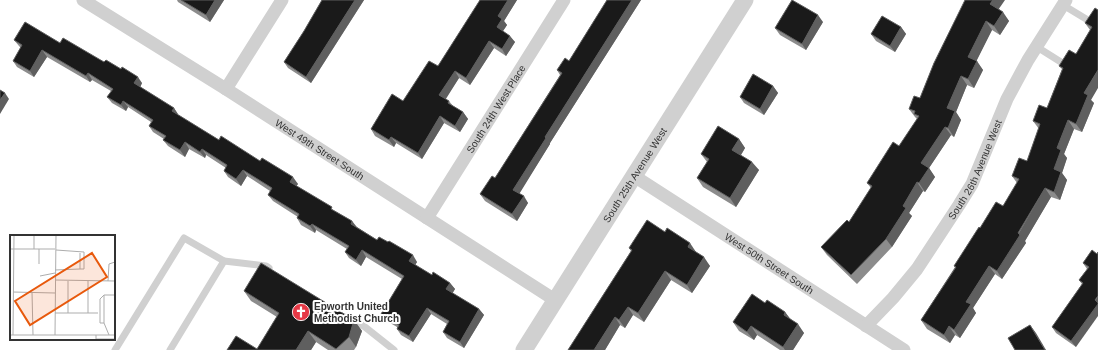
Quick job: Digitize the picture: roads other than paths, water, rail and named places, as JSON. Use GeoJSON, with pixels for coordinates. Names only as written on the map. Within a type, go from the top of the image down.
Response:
{"type":"FeatureCollection","features":[{"type":"Feature","properties":{"kind":"street","name":"West 49th Street South"},"geometry":{"type":"LineString","coordinates":[[83,0],[226,89],[555,300]]}},
{"type":"Feature","properties":{"kind":"street"},"geometry":{"type":"LineString","coordinates":[[226,89],[282,0]]}},
{"type":"Feature","properties":{"kind":"street","name":"South 24th West Place"},"geometry":{"type":"LineString","coordinates":[[427,218],[564,0]]}},
{"type":"Feature","properties":{"kind":"street","name":"South 25th Avenue West"},"geometry":{"type":"LineString","coordinates":[[524,350],[745,0]]}},
{"type":"Feature","properties":{"kind":"street","name":"South 26th Avenue West"},"geometry":{"type":"LineString","coordinates":[[866,326],[893,298],[917,269],[959,206],[972,184],[1007,99],[1064,2]]}},
{"type":"Feature","properties":{"kind":"street","name":"West 50th Street South"},"geometry":{"type":"LineString","coordinates":[[634,176],[904,350]]}},
{"type":"Feature","properties":{"kind":"lane"},"geometry":{"type":"LineString","coordinates":[[1064,2],[1091,22]]}},
{"type":"Feature","properties":{"kind":"lane"},"geometry":{"type":"LineString","coordinates":[[1037,47],[1064,64]]}},
{"type":"Feature","properties":{"kind":"lane"},"geometry":{"type":"LineString","coordinates":[[115,350],[184,238],[224,261],[266,266],[272,270]]}},
{"type":"Feature","properties":{"kind":"lane"},"geometry":{"type":"LineString","coordinates":[[170,350],[224,261]]}},
{"type":"Feature","properties":{"kind":"lane"},"geometry":{"type":"LineString","coordinates":[[338,311],[365,327],[394,350]]}},
{"type":"Feature","properties":{"kind":"place","name":"Epworth United Methodist Church"},"geometry":{"type":"Point","coordinates":[301,312]}}]}
